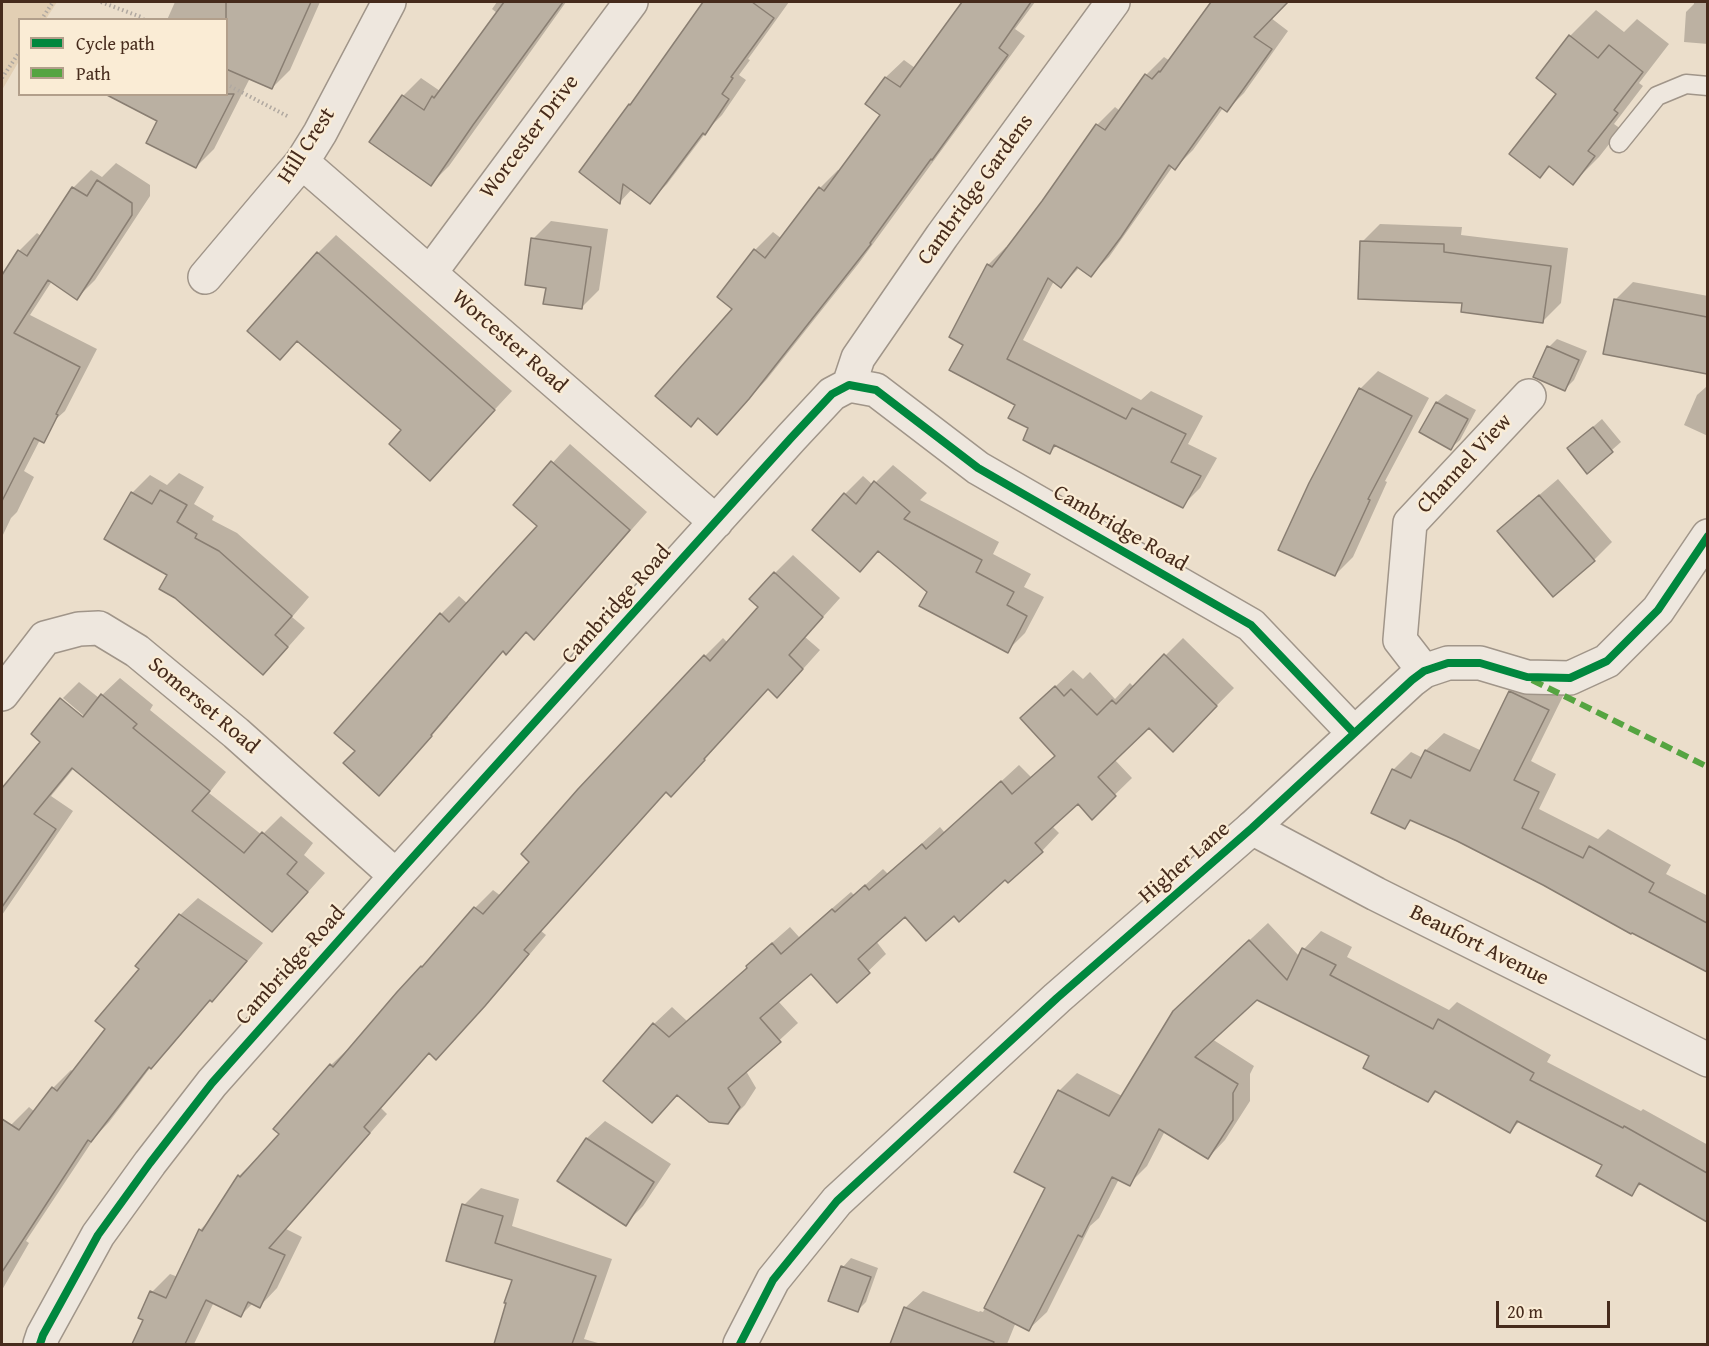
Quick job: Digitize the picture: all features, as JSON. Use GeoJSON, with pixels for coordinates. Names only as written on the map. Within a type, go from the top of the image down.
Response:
{"type":"FeatureCollection","features":[{"type":"Feature","properties":{"kind":"street","name":"Hill Crest"},"geometry":{"type":"LineString","coordinates":[[205,277],[302,162],[320,133],[389,2]]}},
{"type":"Feature","properties":{"kind":"street","name":"Worcester Drive"},"geometry":{"type":"LineString","coordinates":[[430,273],[631,2]]}},
{"type":"Feature","properties":{"kind":"street","name":"Cambridge Gardens"},"geometry":{"type":"LineString","coordinates":[[849,385],[858,358],[942,236],[1113,2]]}},
{"type":"Feature","properties":{"kind":"street","name":"Worcester Road"},"geometry":{"type":"LineString","coordinates":[[302,162],[716,522]]}},
{"type":"Feature","properties":{"kind":"street","name":"Cambridge Road"},"geometry":{"type":"LineString","coordinates":[[40,1344],[98,1235],[150,1163],[213,1083],[396,876],[832,394],[849,385],[876,390],[978,468],[1251,625],[1354,733]]}},
{"type":"Feature","properties":{"kind":"street","name":"Channel View"},"geometry":{"type":"LineString","coordinates":[[1424,671],[1400,640],[1410,523],[1529,396]]}},
{"type":"Feature","properties":{"kind":"street","name":"Higher Lane"},"geometry":{"type":"LineString","coordinates":[[740,1344],[773,1280],[837,1201],[1058,998],[1252,828],[1424,671],[1448,663],[1480,663],[1527,677],[1570,678],[1607,662],[1658,610],[1707,536]]}},
{"type":"Feature","properties":{"kind":"street","name":"Somerset Road"},"geometry":{"type":"LineString","coordinates":[[2,694],[45,638],[79,629],[99,628],[137,651],[236,733],[396,876]]}},
{"type":"Feature","properties":{"kind":"street","name":"Beaufort Avenue"},"geometry":{"type":"LineString","coordinates":[[1252,828],[1376,894],[1707,1060]]}},
{"type":"Feature","properties":{"kind":"lane"},"geometry":{"type":"LineString","coordinates":[[1619,144],[1658,96],[1686,84],[1707,86]]}},
{"type":"Feature","properties":{"kind":"path"},"geometry":{"type":"LineString","coordinates":[[42,18],[53,2]]}},
{"type":"Feature","properties":{"kind":"path"},"geometry":{"type":"LineString","coordinates":[[100,2],[142,18]]}},
{"type":"Feature","properties":{"kind":"path"},"geometry":{"type":"LineString","coordinates":[[2,78],[18,54]]}},
{"type":"Feature","properties":{"kind":"path"},"geometry":{"type":"LineString","coordinates":[[228,85],[320,133]]}},
{"type":"Feature","properties":{"kind":"shaded area"},"geometry":{"type":"Polygon","coordinates":[[[2,2],[57,2],[47,18],[18,18],[18,63],[2,90],[2,2]]]}},
{"type":"Feature","properties":{"kind":"building"},"geometry":{"type":"Polygon","coordinates":[[[226,2],[311,2],[272,89],[228,70],[228,18],[226,18],[226,2]]]}},
{"type":"Feature","properties":{"kind":"building"},"geometry":{"type":"Polygon","coordinates":[[[504,2],[563,2],[431,186],[369,142],[402,95],[424,110],[432,96],[434,98],[504,2]]]}},
{"type":"Feature","properties":{"kind":"building"},"geometry":{"type":"Polygon","coordinates":[[[703,2],[752,2],[774,18],[731,77],[733,78],[722,94],[729,99],[705,135],[703,133],[650,204],[623,184],[620,204],[579,172],[703,2]]]}},
{"type":"Feature","properties":{"kind":"building"},"geometry":{"type":"Polygon","coordinates":[[[962,2],[1031,2],[999,48],[1008,55],[871,244],[749,399],[717,435],[698,418],[691,427],[655,396],[732,309],[717,297],[754,249],[765,258],[819,187],[824,191],[880,115],[865,104],[885,77],[900,87],[962,2]]]}},
{"type":"Feature","properties":{"kind":"building"},"geometry":{"type":"Polygon","coordinates":[[[1211,2],[1288,2],[1254,37],[1272,49],[1227,112],[1220,107],[1175,170],[1169,165],[1091,277],[1077,267],[1061,288],[1048,278],[1007,359],[1126,419],[1132,408],[1186,434],[1171,462],[1201,476],[1183,508],[1054,445],[1050,454],[1023,440],[1028,428],[1008,418],[1015,405],[949,370],[963,345],[949,337],[987,264],[992,267],[1096,124],[1105,130],[1145,74],[1152,79],[1160,72],[1211,2]]]}},
{"type":"Feature","properties":{"kind":"building"},"geometry":{"type":"Polygon","coordinates":[[[1569,35],[1598,58],[1609,45],[1643,72],[1614,110],[1618,113],[1588,151],[1595,156],[1573,185],[1549,166],[1540,178],[1509,154],[1556,94],[1536,78],[1569,35]]]}},
{"type":"Feature","properties":{"kind":"building"},"geometry":{"type":"Polygon","coordinates":[[[228,94],[234,94],[196,168],[146,143],[157,121],[109,96],[228,96],[228,94]]]}},
{"type":"Feature","properties":{"kind":"building"},"geometry":{"type":"Polygon","coordinates":[[[97,180],[132,203],[132,215],[77,300],[48,280],[14,333],[80,367],[44,443],[34,438],[2,501],[2,275],[18,250],[27,256],[72,187],[87,196],[97,180]]]}},
{"type":"Feature","properties":{"kind":"building"},"geometry":{"type":"Polygon","coordinates":[[[531,238],[591,247],[582,309],[543,304],[546,288],[525,285],[531,238]]]}},
{"type":"Feature","properties":{"kind":"building"},"geometry":{"type":"Polygon","coordinates":[[[1360,241],[1444,244],[1444,252],[1551,266],[1543,323],[1461,312],[1462,303],[1358,299],[1360,241]]]}},
{"type":"Feature","properties":{"kind":"building"},"geometry":{"type":"Polygon","coordinates":[[[317,252],[495,410],[430,481],[389,444],[401,430],[297,341],[280,360],[247,331],[317,252]]]}},
{"type":"Feature","properties":{"kind":"building"},"geometry":{"type":"Polygon","coordinates":[[[1614,299],[1707,317],[1707,374],[1603,354],[1614,299]]]}},
{"type":"Feature","properties":{"kind":"building"},"geometry":{"type":"Polygon","coordinates":[[[1547,346],[1579,360],[1565,391],[1533,377],[1547,346]]]}},
{"type":"Feature","properties":{"kind":"building"},"geometry":{"type":"Polygon","coordinates":[[[1359,388],[1412,416],[1368,499],[1370,500],[1335,576],[1278,550],[1309,483],[1359,388]]]}},
{"type":"Feature","properties":{"kind":"building"},"geometry":{"type":"Polygon","coordinates":[[[1436,402],[1468,419],[1451,450],[1419,432],[1436,402]]]}},
{"type":"Feature","properties":{"kind":"building"},"geometry":{"type":"Polygon","coordinates":[[[1593,427],[1613,452],[1587,474],[1567,448],[1593,427]]]}},
{"type":"Feature","properties":{"kind":"building"},"geometry":{"type":"Polygon","coordinates":[[[551,461],[630,530],[534,640],[526,632],[506,655],[503,651],[379,796],[343,763],[355,751],[334,733],[440,613],[449,622],[537,526],[513,505],[551,461]]]}},
{"type":"Feature","properties":{"kind":"building"},"geometry":{"type":"Polygon","coordinates":[[[874,481],[910,512],[904,519],[982,560],[976,572],[1014,592],[1007,605],[1027,616],[1008,653],[919,606],[927,592],[878,551],[860,572],[812,530],[844,493],[856,504],[874,481]]]}},
{"type":"Feature","properties":{"kind":"building"},"geometry":{"type":"Polygon","coordinates":[[[160,490],[187,505],[177,522],[197,534],[195,538],[219,551],[292,616],[275,635],[288,647],[263,675],[175,598],[159,589],[167,575],[104,539],[131,492],[152,504],[160,490]]]}},
{"type":"Feature","properties":{"kind":"building"},"geometry":{"type":"Polygon","coordinates":[[[1539,495],[1595,561],[1553,597],[1497,531],[1539,495]]]}},
{"type":"Feature","properties":{"kind":"building"},"geometry":{"type":"Polygon","coordinates":[[[774,572],[823,617],[789,655],[803,669],[777,698],[768,689],[671,797],[666,792],[524,950],[529,954],[485,1006],[436,1060],[429,1053],[364,1127],[370,1133],[269,1248],[285,1255],[260,1308],[248,1302],[241,1317],[206,1300],[185,1344],[132,1344],[143,1320],[138,1318],[150,1291],[166,1298],[199,1229],[202,1231],[238,1175],[240,1177],[279,1134],[273,1129],[330,1064],[333,1067],[474,907],[483,914],[529,862],[521,854],[578,789],[704,655],[710,661],[758,607],[749,599],[774,572]]]}},
{"type":"Feature","properties":{"kind":"building"},"geometry":{"type":"Polygon","coordinates":[[[1164,654],[1217,706],[1173,752],[1149,728],[1098,777],[1116,796],[1092,820],[1078,804],[1035,843],[1043,852],[1008,883],[1005,880],[959,922],[954,916],[926,941],[905,917],[858,959],[870,973],[837,1003],[811,974],[760,1018],[781,1042],[728,1088],[740,1107],[728,1124],[709,1122],[677,1095],[652,1123],[603,1081],[653,1023],[669,1037],[772,943],[781,954],[832,909],[835,912],[865,885],[869,890],[922,844],[926,849],[1001,781],[1012,794],[1055,756],[1020,718],[1055,686],[1064,696],[1071,689],[1097,715],[1112,700],[1116,704],[1164,654]]]}},
{"type":"Feature","properties":{"kind":"building"},"geometry":{"type":"Polygon","coordinates":[[[1509,691],[1549,710],[1514,780],[1539,792],[1522,828],[1583,858],[1589,846],[1654,883],[1649,892],[1707,923],[1707,972],[1457,841],[1410,820],[1405,829],[1371,813],[1392,769],[1411,778],[1425,750],[1470,771],[1509,691]]]}},
{"type":"Feature","properties":{"kind":"building"},"geometry":{"type":"Polygon","coordinates":[[[101,694],[137,724],[133,728],[210,791],[192,811],[244,853],[262,832],[297,862],[287,874],[308,892],[272,932],[72,768],[34,814],[56,829],[2,907],[2,788],[40,742],[31,734],[60,698],[83,717],[101,694]]]}},
{"type":"Feature","properties":{"kind":"building"},"geometry":{"type":"Polygon","coordinates":[[[179,914],[247,961],[151,1069],[149,1067],[91,1142],[88,1140],[2,1272],[2,1119],[19,1130],[52,1087],[57,1091],[105,1029],[95,1021],[139,969],[135,966],[179,914]]]}},
{"type":"Feature","properties":{"kind":"building"},"geometry":{"type":"Polygon","coordinates":[[[1249,940],[1287,980],[1302,948],[1336,965],[1330,975],[1433,1029],[1438,1019],[1534,1073],[1530,1080],[1623,1128],[1624,1126],[1707,1173],[1707,1222],[1639,1183],[1632,1196],[1596,1176],[1602,1165],[1517,1121],[1510,1133],[1435,1091],[1428,1102],[1363,1068],[1369,1056],[1257,1000],[1195,1057],[1238,1084],[1233,1093],[1233,1120],[1208,1159],[1159,1129],[1130,1186],[1112,1177],[1082,1237],[1078,1235],[1029,1331],[984,1308],[1045,1188],[1014,1172],[1058,1090],[1109,1116],[1173,1011],[1249,940]]]}},
{"type":"Feature","properties":{"kind":"building"},"geometry":{"type":"Polygon","coordinates":[[[586,1138],[654,1182],[626,1226],[557,1181],[586,1138]]]}},
{"type":"Feature","properties":{"kind":"building"},"geometry":{"type":"Polygon","coordinates":[[[462,1204],[503,1216],[495,1243],[596,1276],[572,1344],[494,1344],[512,1280],[446,1261],[462,1204]]]}},
{"type":"Feature","properties":{"kind":"building"},"geometry":{"type":"Polygon","coordinates":[[[841,1266],[871,1277],[858,1312],[828,1301],[841,1266]]]}},
{"type":"Feature","properties":{"kind":"building"},"geometry":{"type":"Polygon","coordinates":[[[904,1307],[994,1342],[993,1344],[890,1344],[904,1307]]]}},
{"type":"Feature","properties":{"kind":"marked path"},"geometry":{"type":"LineString","coordinates":[[1532,680],[1708,767]]}},
{"type":"Feature","properties":{"kind":"cycle path"},"geometry":{"type":"LineString","coordinates":[[40,1344],[98,1235],[212,1083],[791,438],[832,394],[849,385],[876,390],[978,468],[1251,625],[1354,733]]}},
{"type":"Feature","properties":{"kind":"cycle path"},"geometry":{"type":"LineString","coordinates":[[740,1344],[773,1280],[837,1201],[1057,998],[1252,828],[1412,680],[1424,671],[1448,663],[1480,663],[1527,677],[1570,678],[1607,661],[1658,610],[1708,536]]}}]}
